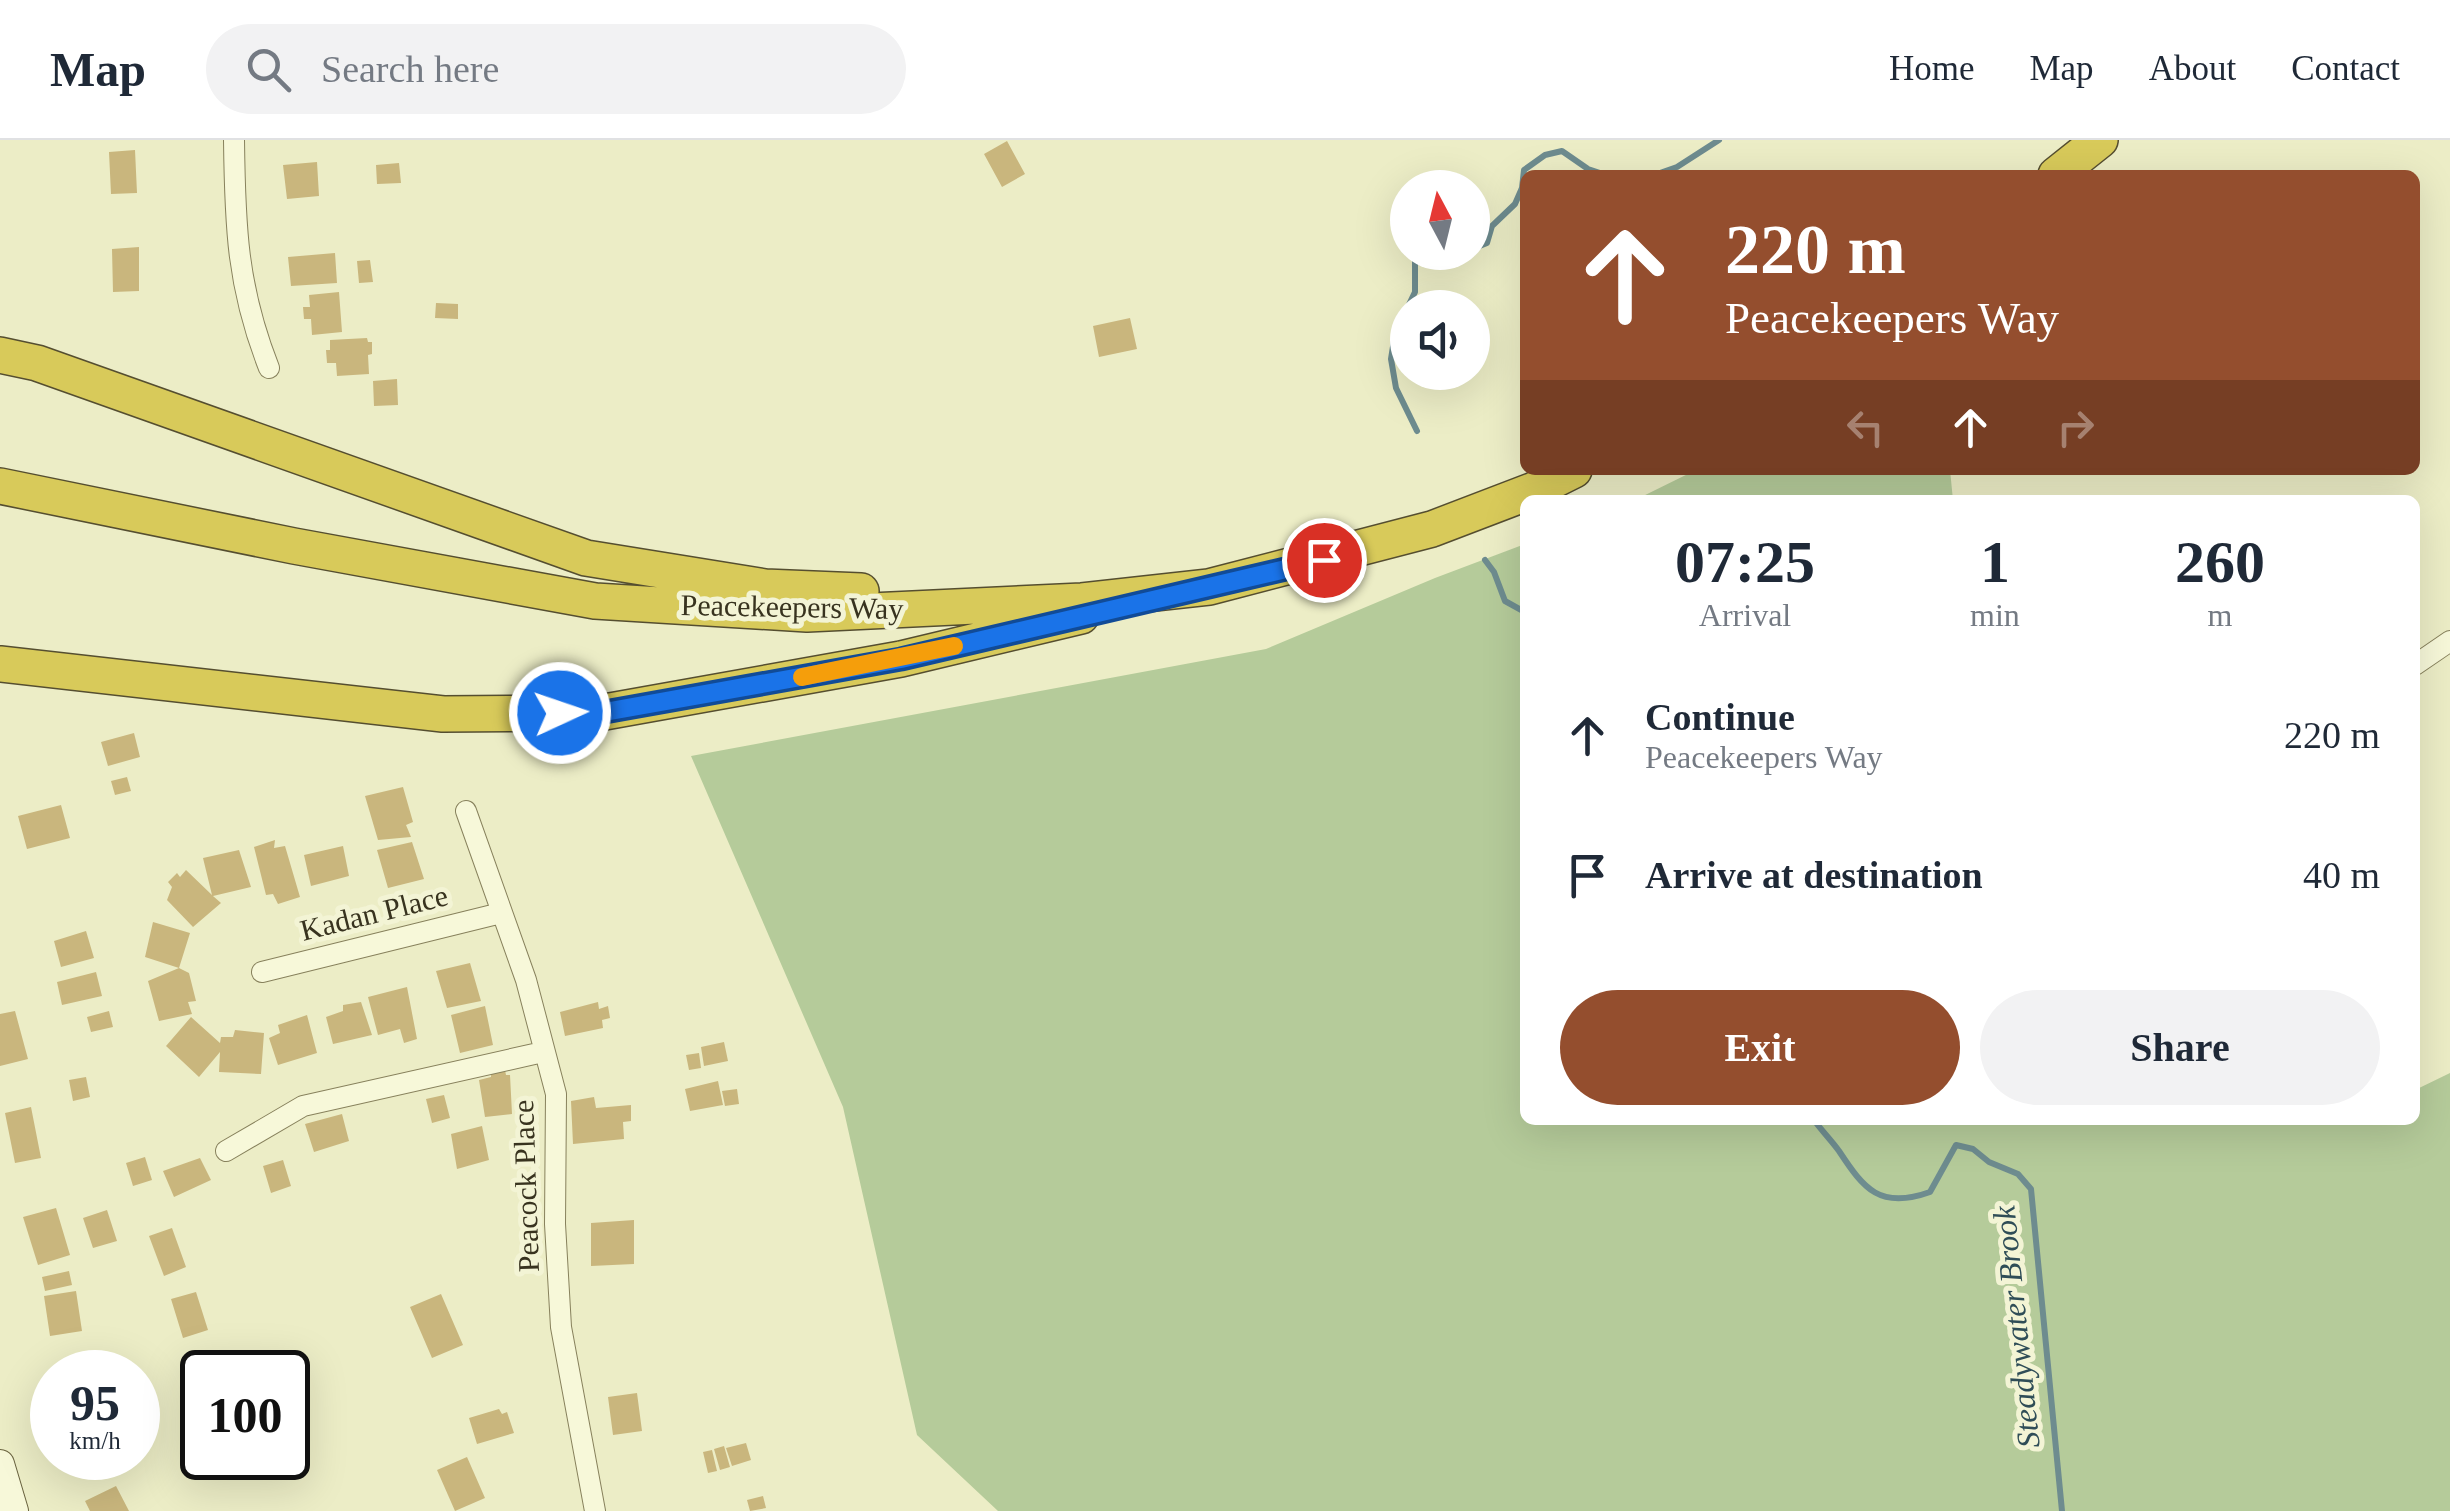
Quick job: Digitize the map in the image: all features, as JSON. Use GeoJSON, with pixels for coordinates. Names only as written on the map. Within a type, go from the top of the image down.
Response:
{"type":"FeatureCollection","features":[{"type":"Feature","properties":{"kind":"highway"},"geometry":{"type":"LineString","coordinates":[[2062,170],[2100,140]]}},
{"type":"Feature","properties":{"kind":"highway"},"geometry":{"type":"LineString","coordinates":[[0,355],[37,363],[586,558],[765,586],[1082,601]]}},
{"type":"Feature","properties":{"kind":"highway","name":"Peacekeepers Way"},"geometry":{"type":"LineString","coordinates":[[1521,495],[1564,475]]}},
{"type":"Feature","properties":{"kind":"highway","name":"Peacekeepers Way"},"geometry":{"type":"LineString","coordinates":[[0,486],[294,546],[595,601],[807,614],[1082,601],[1208,586],[1432,530],[1520,495]]}},
{"type":"Feature","properties":{"kind":"highway"},"geometry":{"type":"LineString","coordinates":[[0,664],[443,714],[599,713],[901,659],[1208,586]]}},
{"type":"Feature","properties":{"kind":"main road"},"geometry":{"type":"LineString","coordinates":[[0,1464],[14,1511]]}},
{"type":"Feature","properties":{"kind":"street"},"geometry":{"type":"LineString","coordinates":[[234,140],[240,275],[270,368]]}},
{"type":"Feature","properties":{"kind":"street"},"geometry":{"type":"LineString","coordinates":[[2420,662],[2450,641]]}},
{"type":"Feature","properties":{"kind":"street","name":"Peacock Place"},"geometry":{"type":"LineString","coordinates":[[466,811],[526,980],[556,1094],[555,1224],[562,1327],[595,1511]]}},
{"type":"Feature","properties":{"kind":"street","name":"Kadan Place"},"geometry":{"type":"LineString","coordinates":[[262,972],[501,912]]}},
{"type":"Feature","properties":{"kind":"street"},"geometry":{"type":"LineString","coordinates":[[226,1151],[303,1106],[543,1052]]}},
{"type":"Feature","properties":{"kind":"green space"},"geometry":{"type":"Polygon","coordinates":[[[1686,475],[1950,475],[1952,495],[1645,495],[1686,475]]]}},
{"type":"Feature","properties":{"kind":"green space"},"geometry":{"type":"Polygon","coordinates":[[[1520,546],[1520,1125],[2420,1125],[2420,1088],[2450,1073],[2450,1511],[998,1511],[917,1435],[843,1107],[691,756],[1266,649],[1520,546]]]}},
{"type":"Feature","properties":{"kind":"building"},"geometry":{"type":"Polygon","coordinates":[[[1007,141],[1025,174],[1002,187],[984,154],[1007,141]]]}},
{"type":"Feature","properties":{"kind":"building"},"geometry":{"type":"Polygon","coordinates":[[[135,150],[137,193],[111,194],[109,152],[135,150]]]}},
{"type":"Feature","properties":{"kind":"building"},"geometry":{"type":"Polygon","coordinates":[[[317,162],[319,196],[287,199],[283,165],[317,162]]]}},
{"type":"Feature","properties":{"kind":"building"},"geometry":{"type":"Polygon","coordinates":[[[399,163],[401,183],[377,184],[376,165],[399,163]]]}},
{"type":"Feature","properties":{"kind":"building"},"geometry":{"type":"Polygon","coordinates":[[[139,247],[139,291],[113,292],[112,249],[139,247]]]}},
{"type":"Feature","properties":{"kind":"building"},"geometry":{"type":"Polygon","coordinates":[[[335,253],[337,283],[291,286],[288,257],[335,253]]]}},
{"type":"Feature","properties":{"kind":"building"},"geometry":{"type":"Polygon","coordinates":[[[370,260],[373,282],[359,283],[357,261],[370,260]]]}},
{"type":"Feature","properties":{"kind":"building"},"geometry":{"type":"Polygon","coordinates":[[[339,292],[342,332],[312,335],[311,319],[304,319],[303,307],[310,307],[309,295],[339,292]]]}},
{"type":"Feature","properties":{"kind":"building"},"geometry":{"type":"Polygon","coordinates":[[[436,303],[458,304],[458,319],[435,318],[436,303]]]}},
{"type":"Feature","properties":{"kind":"building"},"geometry":{"type":"Polygon","coordinates":[[[1130,318],[1137,349],[1099,357],[1093,326],[1130,318]]]}},
{"type":"Feature","properties":{"kind":"building"},"geometry":{"type":"Polygon","coordinates":[[[367,338],[372,342],[369,374],[337,376],[336,363],[327,363],[330,340],[367,338]]]}},
{"type":"Feature","properties":{"kind":"building"},"geometry":{"type":"Polygon","coordinates":[[[397,379],[398,405],[374,406],[373,381],[397,379]]]}},
{"type":"Feature","properties":{"kind":"building"},"geometry":{"type":"Polygon","coordinates":[[[134,733],[140,757],[108,766],[101,742],[134,733]]]}},
{"type":"Feature","properties":{"kind":"building"},"geometry":{"type":"Polygon","coordinates":[[[127,777],[131,791],[115,795],[111,781],[127,777]]]}},
{"type":"Feature","properties":{"kind":"building"},"geometry":{"type":"Polygon","coordinates":[[[403,787],[413,822],[406,825],[411,837],[378,840],[365,796],[403,787]]]}},
{"type":"Feature","properties":{"kind":"building"},"geometry":{"type":"Polygon","coordinates":[[[61,805],[70,838],[27,849],[18,816],[61,805]]]}},
{"type":"Feature","properties":{"kind":"building"},"geometry":{"type":"Polygon","coordinates":[[[275,840],[274,848],[285,846],[300,897],[278,904],[273,894],[266,895],[254,847],[275,840]]]}},
{"type":"Feature","properties":{"kind":"building"},"geometry":{"type":"Polygon","coordinates":[[[412,842],[424,879],[388,888],[377,850],[412,842]]]}},
{"type":"Feature","properties":{"kind":"building"},"geometry":{"type":"Polygon","coordinates":[[[343,846],[349,876],[311,886],[304,855],[343,846]]]}},
{"type":"Feature","properties":{"kind":"building"},"geometry":{"type":"Polygon","coordinates":[[[239,850],[251,887],[213,896],[221,903],[193,927],[167,900],[172,887],[168,882],[186,870],[212,895],[203,858],[239,850]]]}},
{"type":"Feature","properties":{"kind":"building"},"geometry":{"type":"Polygon","coordinates":[[[153,922],[190,933],[179,968],[145,957],[153,922]]]}},
{"type":"Feature","properties":{"kind":"building"},"geometry":{"type":"Polygon","coordinates":[[[86,931],[94,958],[61,967],[54,941],[86,931]]]}},
{"type":"Feature","properties":{"kind":"building"},"geometry":{"type":"Polygon","coordinates":[[[470,963],[481,1001],[447,1008],[436,971],[470,963]]]}},
{"type":"Feature","properties":{"kind":"building"},"geometry":{"type":"Polygon","coordinates":[[[179,968],[189,973],[196,1001],[188,1002],[192,1014],[159,1021],[148,981],[179,968]]]}},
{"type":"Feature","properties":{"kind":"building"},"geometry":{"type":"Polygon","coordinates":[[[96,972],[102,996],[62,1005],[57,982],[96,972]]]}},
{"type":"Feature","properties":{"kind":"building"},"geometry":{"type":"Polygon","coordinates":[[[407,987],[417,1039],[404,1043],[400,1029],[378,1035],[368,997],[407,987]]]}},
{"type":"Feature","properties":{"kind":"building"},"geometry":{"type":"Polygon","coordinates":[[[361,1002],[372,1035],[333,1044],[326,1017],[343,1011],[343,1005],[361,1002]]]}},
{"type":"Feature","properties":{"kind":"building"},"geometry":{"type":"Polygon","coordinates":[[[598,1002],[599,1009],[608,1006],[610,1018],[602,1020],[603,1028],[565,1036],[560,1012],[598,1002]]]}},
{"type":"Feature","properties":{"kind":"building"},"geometry":{"type":"Polygon","coordinates":[[[485,1006],[493,1045],[460,1053],[451,1015],[485,1006]]]}},
{"type":"Feature","properties":{"kind":"building"},"geometry":{"type":"Polygon","coordinates":[[[15,1011],[28,1059],[0,1066],[0,1014],[15,1011]]]}},
{"type":"Feature","properties":{"kind":"building"},"geometry":{"type":"Polygon","coordinates":[[[109,1011],[113,1027],[91,1032],[87,1017],[109,1011]]]}},
{"type":"Feature","properties":{"kind":"building"},"geometry":{"type":"Polygon","coordinates":[[[307,1015],[317,1053],[278,1065],[269,1038],[280,1033],[278,1025],[307,1015]]]}},
{"type":"Feature","properties":{"kind":"building"},"geometry":{"type":"Polygon","coordinates":[[[191,1017],[220,1043],[221,1037],[233,1037],[235,1030],[264,1033],[261,1074],[219,1072],[220,1052],[199,1077],[166,1046],[191,1017]]]}},
{"type":"Feature","properties":{"kind":"building"},"geometry":{"type":"Polygon","coordinates":[[[724,1042],[728,1061],[704,1066],[701,1047],[724,1042]]]}},
{"type":"Feature","properties":{"kind":"building"},"geometry":{"type":"Polygon","coordinates":[[[699,1053],[701,1068],[689,1070],[686,1055],[699,1053]]]}},
{"type":"Feature","properties":{"kind":"building"},"geometry":{"type":"Polygon","coordinates":[[[505,1070],[510,1075],[512,1114],[485,1117],[479,1080],[491,1077],[491,1072],[505,1070]]]}},
{"type":"Feature","properties":{"kind":"building"},"geometry":{"type":"Polygon","coordinates":[[[86,1077],[90,1097],[73,1101],[69,1080],[86,1077]]]}},
{"type":"Feature","properties":{"kind":"building"},"geometry":{"type":"Polygon","coordinates":[[[718,1081],[723,1105],[690,1111],[685,1089],[718,1081]]]}},
{"type":"Feature","properties":{"kind":"building"},"geometry":{"type":"Polygon","coordinates":[[[737,1089],[739,1104],[725,1106],[722,1091],[737,1089]]]}},
{"type":"Feature","properties":{"kind":"building"},"geometry":{"type":"Polygon","coordinates":[[[444,1095],[450,1118],[432,1123],[426,1099],[444,1095]]]}},
{"type":"Feature","properties":{"kind":"building"},"geometry":{"type":"Polygon","coordinates":[[[594,1097],[596,1108],[631,1105],[631,1121],[623,1122],[624,1139],[573,1144],[571,1101],[594,1097]]]}},
{"type":"Feature","properties":{"kind":"building"},"geometry":{"type":"Polygon","coordinates":[[[31,1107],[41,1158],[15,1163],[5,1113],[31,1107]]]}},
{"type":"Feature","properties":{"kind":"building"},"geometry":{"type":"Polygon","coordinates":[[[342,1114],[349,1141],[314,1152],[305,1124],[342,1114]]]}},
{"type":"Feature","properties":{"kind":"building"},"geometry":{"type":"Polygon","coordinates":[[[482,1126],[489,1160],[457,1169],[451,1134],[482,1126]]]}},
{"type":"Feature","properties":{"kind":"building"},"geometry":{"type":"Polygon","coordinates":[[[145,1157],[152,1180],[133,1186],[126,1163],[145,1157]]]}},
{"type":"Feature","properties":{"kind":"building"},"geometry":{"type":"Polygon","coordinates":[[[200,1158],[211,1180],[174,1197],[163,1171],[200,1158]]]}},
{"type":"Feature","properties":{"kind":"building"},"geometry":{"type":"Polygon","coordinates":[[[283,1160],[291,1186],[271,1193],[263,1166],[283,1160]]]}},
{"type":"Feature","properties":{"kind":"building"},"geometry":{"type":"Polygon","coordinates":[[[56,1208],[70,1255],[38,1265],[23,1217],[56,1208]]]}},
{"type":"Feature","properties":{"kind":"building"},"geometry":{"type":"Polygon","coordinates":[[[107,1210],[117,1241],[93,1248],[83,1218],[107,1210]]]}},
{"type":"Feature","properties":{"kind":"building"},"geometry":{"type":"Polygon","coordinates":[[[634,1220],[634,1264],[591,1266],[591,1223],[634,1220]]]}},
{"type":"Feature","properties":{"kind":"building"},"geometry":{"type":"Polygon","coordinates":[[[172,1228],[186,1267],[164,1276],[149,1236],[172,1228]]]}},
{"type":"Feature","properties":{"kind":"building"},"geometry":{"type":"Polygon","coordinates":[[[69,1271],[72,1285],[45,1291],[42,1277],[69,1271]]]}},
{"type":"Feature","properties":{"kind":"building"},"geometry":{"type":"Polygon","coordinates":[[[76,1291],[82,1331],[50,1336],[44,1296],[76,1291]]]}},
{"type":"Feature","properties":{"kind":"building"},"geometry":{"type":"Polygon","coordinates":[[[196,1292],[208,1330],[183,1338],[171,1299],[196,1292]]]}},
{"type":"Feature","properties":{"kind":"building"},"geometry":{"type":"Polygon","coordinates":[[[441,1294],[463,1345],[432,1358],[410,1307],[441,1294]]]}},
{"type":"Feature","properties":{"kind":"building"},"geometry":{"type":"Polygon","coordinates":[[[637,1393],[642,1431],[613,1435],[608,1397],[637,1393]]]}},
{"type":"Feature","properties":{"kind":"building"},"geometry":{"type":"Polygon","coordinates":[[[499,1409],[502,1414],[507,1412],[514,1433],[477,1444],[469,1418],[499,1409]]]}},
{"type":"Feature","properties":{"kind":"building"},"geometry":{"type":"Polygon","coordinates":[[[746,1443],[751,1460],[732,1466],[726,1448],[746,1443]]]}},
{"type":"Feature","properties":{"kind":"building"},"geometry":{"type":"Polygon","coordinates":[[[724,1446],[730,1467],[720,1470],[714,1449],[724,1446]]]}},
{"type":"Feature","properties":{"kind":"building"},"geometry":{"type":"Polygon","coordinates":[[[712,1450],[717,1471],[708,1473],[703,1452],[712,1450]]]}},
{"type":"Feature","properties":{"kind":"building"},"geometry":{"type":"Polygon","coordinates":[[[467,1457],[485,1498],[455,1511],[437,1470],[467,1457]]]}},
{"type":"Feature","properties":{"kind":"building"},"geometry":{"type":"Polygon","coordinates":[[[116,1486],[129,1511],[90,1511],[85,1501],[116,1486]]]}},
{"type":"Feature","properties":{"kind":"building"},"geometry":{"type":"Polygon","coordinates":[[[763,1496],[766,1508],[750,1511],[747,1500],[763,1496]]]}},
{"type":"Feature","properties":{"kind":"waterway","name":"Steadywater Brook"},"geometry":{"type":"LineString","coordinates":[[1668,170],[1719,140]]}},
{"type":"Feature","properties":{"kind":"waterway","name":"Steadywater Brook"},"geometry":{"type":"LineString","coordinates":[[1524,170],[1545,155],[1562,151],[1591,170]]}},
{"type":"Feature","properties":{"kind":"waterway","name":"Steadywater Brook"},"geometry":{"type":"LineString","coordinates":[[1490,233],[1520,193]]}},
{"type":"Feature","properties":{"kind":"waterway","name":"Steadywater Brook"},"geometry":{"type":"LineString","coordinates":[[1415,270],[1415,292],[1395,334],[1391,359],[1396,388],[1417,431]]}},
{"type":"Feature","properties":{"kind":"waterway","name":"Steadywater Brook"},"geometry":{"type":"LineString","coordinates":[[1485,560],[1505,601],[1520,609]]}},
{"type":"Feature","properties":{"kind":"waterway","name":"Steadywater Brook"},"geometry":{"type":"LineString","coordinates":[[1818,1125],[1857,1176],[1875,1193],[1886,1197],[1898,1199],[1930,1192],[1956,1145],[1973,1149],[1989,1162],[2018,1174],[2031,1189],[2062,1511]]}},
{"type":"Feature","properties":{"kind":"slow traffic"},"geometry":{"type":"LineString","coordinates":[[802,677],[954,646]]}},
{"type":"Feature","properties":{"kind":"route"},"geometry":{"type":"LineString","coordinates":[[560,713],[599,713],[901,659],[1324,560]]}}]}
